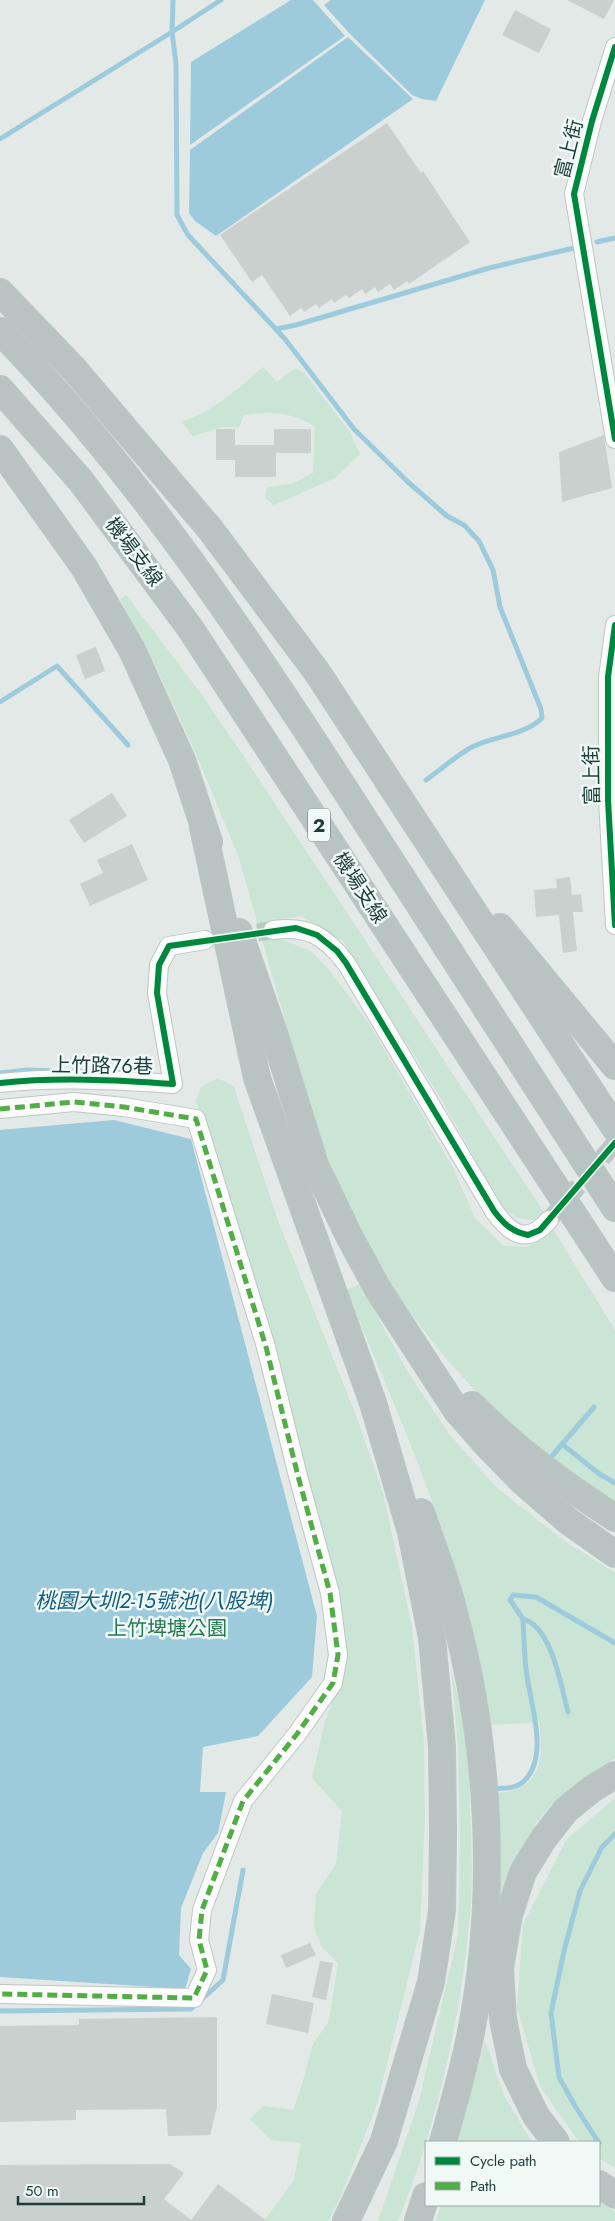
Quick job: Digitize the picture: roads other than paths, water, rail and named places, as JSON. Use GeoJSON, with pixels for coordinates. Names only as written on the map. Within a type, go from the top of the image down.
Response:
{"type":"FeatureCollection","features":[{"type":"Feature","properties":{"kind":"highway"},"geometry":{"type":"LineString","coordinates":[[0,292],[74,369],[210,529],[317,672],[615,1128]]}},
{"type":"Feature","properties":{"kind":"highway","name":"機場支線"},"geometry":{"type":"LineString","coordinates":[[0,331],[86,426],[189,559],[287,698],[615,1208]]}},
{"type":"Feature","properties":{"kind":"highway","name":"機場支線"},"geometry":{"type":"LineString","coordinates":[[0,389],[81,481],[190,628],[615,1278]]}},
{"type":"Feature","properties":{"kind":"highway"},"geometry":{"type":"LineString","coordinates":[[0,449],[84,567],[132,650],[182,760],[273,1030],[314,1165],[350,1238],[408,1338],[457,1411],[523,1482],[568,1521],[615,1554]]}},
{"type":"Feature","properties":{"kind":"highway"},"geometry":{"type":"LineString","coordinates":[[411,816],[615,1066]]}},
{"type":"Feature","properties":{"kind":"highway"},"geometry":{"type":"LineString","coordinates":[[203,827],[257,1078],[373,1403],[411,1532],[432,1638],[442,1747],[442,1910],[431,1982],[384,2141],[346,2221]]}},
{"type":"Feature","properties":{"kind":"highway"},"geometry":{"type":"LineString","coordinates":[[408,1338],[504,1438],[561,1483],[615,1518]]}},
{"type":"Feature","properties":{"kind":"highway"},"geometry":{"type":"LineString","coordinates":[[373,1403],[415,1492],[453,1608],[470,1684],[481,1753],[486,1830],[485,1902],[480,1964],[471,2032],[443,2141]]}},
{"type":"Feature","properties":{"kind":"highway"},"geometry":{"type":"LineString","coordinates":[[555,2141],[536,2116],[513,2069],[503,2019],[500,1968],[509,1914],[523,1872],[544,1838],[566,1810],[592,1789],[615,1775]]}},
{"type":"Feature","properties":{"kind":"highway"},"geometry":{"type":"LineString","coordinates":[[600,2185],[615,2195]]}},
{"type":"Feature","properties":{"kind":"highway"},"geometry":{"type":"LineString","coordinates":[[418,2221],[425,2199]]}},
{"type":"Feature","properties":{"kind":"street","name":"富上街"},"geometry":{"type":"LineString","coordinates":[[615,47],[592,121],[574,194],[615,439]]}},
{"type":"Feature","properties":{"kind":"street","name":"富上街"},"geometry":{"type":"LineString","coordinates":[[615,625],[608,686],[608,800],[615,925]]}},
{"type":"Feature","properties":{"kind":"street"},"geometry":{"type":"LineString","coordinates":[[273,930],[296,928],[306,930],[317,935],[337,951],[504,1224],[520,1234],[528,1235],[540,1230],[549,1220]]}},
{"type":"Feature","properties":{"kind":"street","name":"上竹路76巷"},"geometry":{"type":"LineString","coordinates":[[0,1083],[26,1080],[101,1080],[173,1084],[157,993],[159,965],[169,946],[205,940]]}},
{"type":"Feature","properties":{"kind":"street"},"geometry":{"type":"LineString","coordinates":[[0,1109],[74,1102],[124,1107],[196,1119],[266,1347],[298,1476],[330,1593],[338,1655],[333,1683],[297,1734],[243,1801],[202,1910],[199,1940],[207,1970],[194,1998],[0,1994]]}},
{"type":"Feature","properties":{"kind":"water"},"geometry":{"type":"Polygon","coordinates":[[[291,0],[313,0],[345,36],[190,145],[191,62],[291,0]]]}},
{"type":"Feature","properties":{"kind":"water"},"geometry":{"type":"Polygon","coordinates":[[[331,0],[485,0],[436,101],[412,95],[350,34],[324,5],[331,0]]]}},
{"type":"Feature","properties":{"kind":"water"},"geometry":{"type":"Polygon","coordinates":[[[348,37],[413,99],[216,236],[195,221],[189,213],[190,150],[348,37]]]}},
{"type":"Feature","properties":{"kind":"water","name":"桃園大圳2-15號池(八股埤)"},"geometry":{"type":"Polygon","coordinates":[[[114,1120],[191,1139],[317,1616],[312,1677],[258,1736],[203,1747],[200,1792],[226,1792],[218,1833],[203,1853],[181,1908],[179,1955],[191,1969],[185,1989],[0,1977],[0,1130],[114,1120]]]}},
{"type":"Feature","properties":{"kind":"waterway"},"geometry":{"type":"LineString","coordinates":[[0,139],[172,32],[173,0]]}},
{"type":"Feature","properties":{"kind":"waterway"},"geometry":{"type":"LineString","coordinates":[[221,0],[172,32],[176,64],[177,215],[188,235],[285,339],[354,429],[408,482],[447,516],[464,525],[479,541],[493,570],[500,607],[541,709],[542,718],[535,724],[526,729],[470,748],[426,780]]}},
{"type":"Feature","properties":{"kind":"waterway"},"geometry":{"type":"LineString","coordinates":[[597,242],[615,238]]}},
{"type":"Feature","properties":{"kind":"waterway"},"geometry":{"type":"LineString","coordinates":[[276,329],[296,325],[489,268],[574,248]]}},
{"type":"Feature","properties":{"kind":"waterway"},"geometry":{"type":"LineString","coordinates":[[0,702],[57,666],[128,745]]}},
{"type":"Feature","properties":{"kind":"waterway"},"geometry":{"type":"LineString","coordinates":[[0,1073],[28,1070],[137,1073]]}},
{"type":"Feature","properties":{"kind":"waterway"},"geometry":{"type":"LineString","coordinates":[[546,1463],[594,1407]]}},
{"type":"Feature","properties":{"kind":"waterway"},"geometry":{"type":"LineString","coordinates":[[562,1444],[598,1473],[615,1483]]}},
{"type":"Feature","properties":{"kind":"waterway"},"geometry":{"type":"LineString","coordinates":[[523,1619],[510,1600],[513,1595],[536,1597],[615,1643]]}},
{"type":"Feature","properties":{"kind":"waterway"},"geometry":{"type":"LineString","coordinates":[[493,1789],[510,1788],[522,1783],[532,1769],[536,1756],[536,1726],[526,1669],[523,1619],[533,1624],[548,1645],[554,1659],[568,1712]]}},
{"type":"Feature","properties":{"kind":"waterway"},"geometry":{"type":"LineString","coordinates":[[598,2141],[559,2077],[551,2013],[564,1951],[580,1891],[602,1847],[615,1834]]}},
{"type":"Feature","properties":{"kind":"waterway"},"geometry":{"type":"LineString","coordinates":[[0,2011],[191,2009],[223,1980],[243,1870]]}},
{"type":"Feature","properties":{"kind":"tunnel"},"geometry":{"type":"LineString","coordinates":[[231,937],[273,930]]}},
{"type":"Feature","properties":{"kind":"tunnel"},"geometry":{"type":"LineString","coordinates":[[549,1220],[615,1143]]}},
{"type":"Feature","properties":{"kind":"park label","name":"上竹埤塘公園"},"geometry":{"type":"Point","coordinates":[167,1628]}}]}
